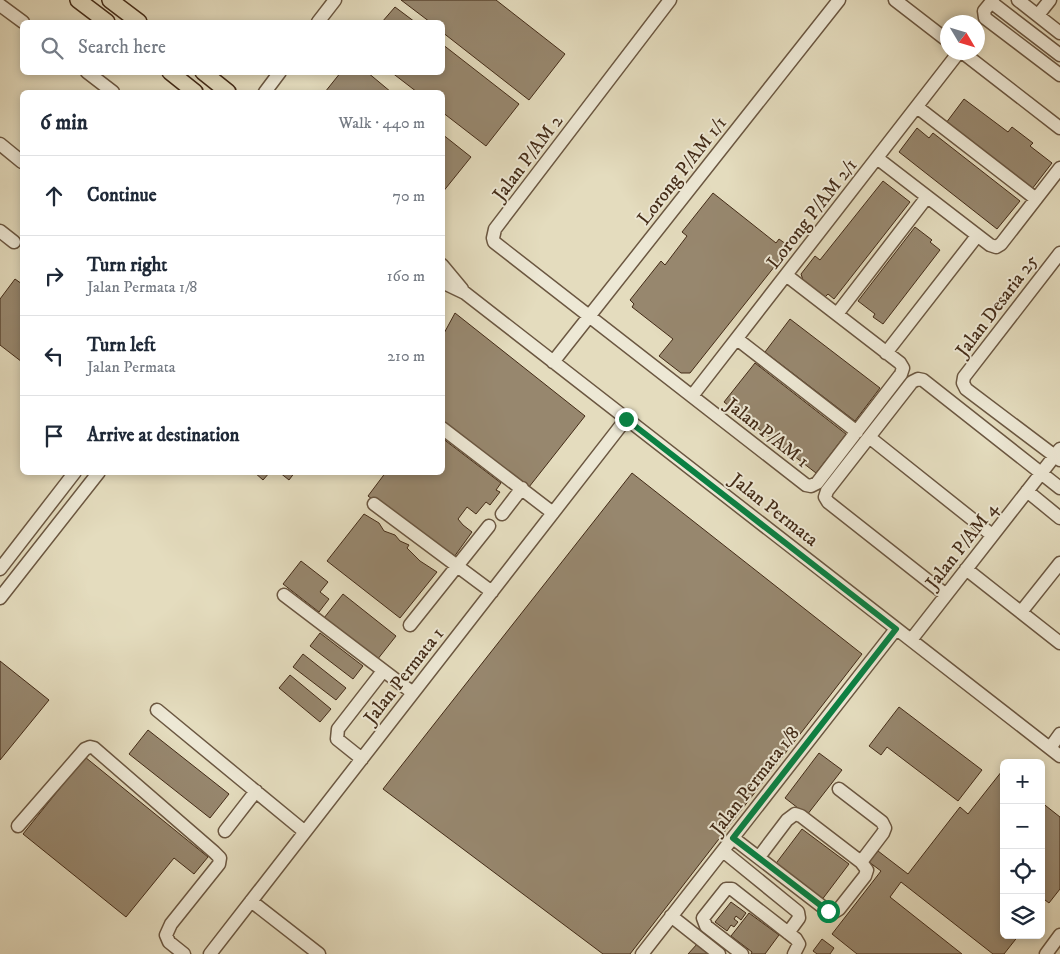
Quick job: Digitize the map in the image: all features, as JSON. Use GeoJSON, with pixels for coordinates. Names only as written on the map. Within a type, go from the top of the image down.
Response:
{"type":"FeatureCollection","features":[{"type":"Feature","properties":{"kind":"main road"},"geometry":{"type":"LineString","coordinates":[[78,0],[104,20]]}},
{"type":"Feature","properties":{"kind":"main road"},"geometry":{"type":"LineString","coordinates":[[110,0],[136,20]]}},
{"type":"Feature","properties":{"kind":"main road"},"geometry":{"type":"LineString","coordinates":[[174,75],[192,90]]}},
{"type":"Feature","properties":{"kind":"main road"},"geometry":{"type":"LineString","coordinates":[[207,75],[226,90]]}},
{"type":"Feature","properties":{"kind":"street"},"geometry":{"type":"LineString","coordinates":[[320,20],[335,0]]}},
{"type":"Feature","properties":{"kind":"street","name":"Jalan P/AM 2"},"geometry":{"type":"LineString","coordinates":[[589,317],[497,245],[493,238],[493,233],[670,0]]}},
{"type":"Feature","properties":{"kind":"street","name":"Lorong P/AM 1/1"},"geometry":{"type":"LineString","coordinates":[[553,362],[839,0]]}},
{"type":"Feature","properties":{"kind":"street"},"geometry":{"type":"LineString","coordinates":[[895,0],[940,35]]}},
{"type":"Feature","properties":{"kind":"street"},"geometry":{"type":"LineString","coordinates":[[1018,0],[1060,32]]}},
{"type":"Feature","properties":{"kind":"street"},"geometry":{"type":"LineString","coordinates":[[1038,15],[1050,0]]}},
{"type":"Feature","properties":{"kind":"street"},"geometry":{"type":"LineString","coordinates":[[1060,55],[992,1],[984,11],[985,18],[1060,75]]}},
{"type":"Feature","properties":{"kind":"street"},"geometry":{"type":"LineString","coordinates":[[0,5],[20,20]]}},
{"type":"Feature","properties":{"kind":"street","name":"Lorong P/AM 2/1"},"geometry":{"type":"LineString","coordinates":[[692,396],[955,60]]}},
{"type":"Feature","properties":{"kind":"street"},"geometry":{"type":"LineString","coordinates":[[971,60],[1060,128]]}},
{"type":"Feature","properties":{"kind":"street"},"geometry":{"type":"LineString","coordinates":[[91,75],[110,90]]}},
{"type":"Feature","properties":{"kind":"street"},"geometry":{"type":"LineString","coordinates":[[266,90],[278,75]]}},
{"type":"Feature","properties":{"kind":"street"},"geometry":{"type":"LineString","coordinates":[[917,107],[1036,199]]}},
{"type":"Feature","properties":{"kind":"street"},"geometry":{"type":"LineString","coordinates":[[0,144],[20,160]]}},
{"type":"Feature","properties":{"kind":"street"},"geometry":{"type":"LineString","coordinates":[[877,158],[993,247],[999,246],[1060,168]]}},
{"type":"Feature","properties":{"kind":"street"},"geometry":{"type":"LineString","coordinates":[[836,314],[928,197]]}},
{"type":"Feature","properties":{"kind":"street"},"geometry":{"type":"LineString","coordinates":[[0,231],[14,242]]}},
{"type":"Feature","properties":{"kind":"street"},"geometry":{"type":"LineString","coordinates":[[786,275],[886,352],[977,236]]}},
{"type":"Feature","properties":{"kind":"street","name":"Jalan Desaria 25"},"geometry":{"type":"LineString","coordinates":[[1058,455],[966,388],[963,383],[964,377],[1060,252]]}},
{"type":"Feature","properties":{"kind":"street","name":"Jalan Permata"},"geometry":{"type":"LineString","coordinates":[[445,269],[465,293],[1057,753]]}},
{"type":"Feature","properties":{"kind":"street","name":"Jalan Permata"},"geometry":{"type":"LineString","coordinates":[[445,283],[465,293]]}},
{"type":"Feature","properties":{"kind":"street","name":"Jalan P/AM 1"},"geometry":{"type":"LineString","coordinates":[[589,317],[808,486],[817,483],[903,372],[900,363],[886,352]]}},
{"type":"Feature","properties":{"kind":"street"},"geometry":{"type":"LineString","coordinates":[[737,339],[857,432]]}},
{"type":"Feature","properties":{"kind":"street"},"geometry":{"type":"LineString","coordinates":[[946,595],[826,500],[827,491],[912,382],[921,379],[928,384],[1060,488]]}},
{"type":"Feature","properties":{"kind":"street","name":"Jalan Permata 1"},"geometry":{"type":"LineString","coordinates":[[210,954],[626,419]]}},
{"type":"Feature","properties":{"kind":"street"},"geometry":{"type":"LineString","coordinates":[[445,430],[553,513]]}},
{"type":"Feature","properties":{"kind":"street"},"geometry":{"type":"LineString","coordinates":[[869,437],[992,535]]}},
{"type":"Feature","properties":{"kind":"street","name":"Jalan P/AM 4"},"geometry":{"type":"LineString","coordinates":[[911,640],[1041,473],[1058,455]]}},
{"type":"Feature","properties":{"kind":"street"},"geometry":{"type":"LineString","coordinates":[[0,569],[73,475]]}},
{"type":"Feature","properties":{"kind":"street"},"geometry":{"type":"LineString","coordinates":[[0,598],[97,475]]}},
{"type":"Feature","properties":{"kind":"street"},"geometry":{"type":"LineString","coordinates":[[502,514],[522,488]]}},
{"type":"Feature","properties":{"kind":"street"},"geometry":{"type":"LineString","coordinates":[[1026,492],[1060,518]]}},
{"type":"Feature","properties":{"kind":"street"},"geometry":{"type":"LineString","coordinates":[[374,504],[492,592]]}},
{"type":"Feature","properties":{"kind":"street"},"geometry":{"type":"LineString","coordinates":[[410,625],[489,526]]}},
{"type":"Feature","properties":{"kind":"street"},"geometry":{"type":"LineString","coordinates":[[1021,612],[1060,563]]}},
{"type":"Feature","properties":{"kind":"street"},"geometry":{"type":"LineString","coordinates":[[966,569],[1060,642]]}},
{"type":"Feature","properties":{"kind":"street"},"geometry":{"type":"LineString","coordinates":[[284,595],[413,693]]}},
{"type":"Feature","properties":{"kind":"street","name":"Jalan Permata 1/8"},"geometry":{"type":"LineString","coordinates":[[642,954],[896,629]]}},
{"type":"Feature","properties":{"kind":"street"},"geometry":{"type":"LineString","coordinates":[[362,759],[337,739],[338,729],[383,671]]}},
{"type":"Feature","properties":{"kind":"street"},"geometry":{"type":"LineString","coordinates":[[157,710],[305,832]]}},
{"type":"Feature","properties":{"kind":"street"},"geometry":{"type":"LineString","coordinates":[[1057,753],[1060,734]]}},
{"type":"Feature","properties":{"kind":"street"},"geometry":{"type":"LineString","coordinates":[[18,826],[85,749],[94,748],[220,858],[219,864],[171,924],[166,935],[169,942],[184,954]]}},
{"type":"Feature","properties":{"kind":"street"},"geometry":{"type":"LineString","coordinates":[[839,789],[882,822],[885,828],[861,862]]}},
{"type":"Feature","properties":{"kind":"street"},"geometry":{"type":"LineString","coordinates":[[225,831],[256,792]]}},
{"type":"Feature","properties":{"kind":"street"},"geometry":{"type":"LineString","coordinates":[[733,838],[828,911],[834,912],[839,909],[865,876],[866,870],[861,862],[801,816],[795,814],[787,820],[759,857]]}},
{"type":"Feature","properties":{"kind":"street"},"geometry":{"type":"LineString","coordinates":[[722,851],[798,912],[799,918],[788,933]]}},
{"type":"Feature","properties":{"kind":"street"},"geometry":{"type":"LineString","coordinates":[[742,954],[706,926],[703,921],[703,918],[726,889],[732,888],[796,939],[799,944],[794,954]]}},
{"type":"Feature","properties":{"kind":"street"},"geometry":{"type":"LineString","coordinates":[[251,901],[318,954]]}},
{"type":"Feature","properties":{"kind":"street"},"geometry":{"type":"LineString","coordinates":[[671,916],[719,954]]}},
{"type":"Feature","properties":{"kind":"street"},"geometry":{"type":"LineString","coordinates":[[1046,954],[1060,936]]}},
{"type":"Feature","properties":{"kind":"building"},"geometry":{"type":"Polygon","coordinates":[[[401,0],[496,0],[565,54],[529,100],[445,34],[445,20],[427,20],[401,0]]]}},
{"type":"Feature","properties":{"kind":"building"},"geometry":{"type":"Polygon","coordinates":[[[395,7],[412,20],[384,20],[395,7]]]}},
{"type":"Feature","properties":{"kind":"building"},"geometry":{"type":"Polygon","coordinates":[[[445,46],[519,104],[486,146],[445,114],[445,90],[414,90],[395,75],[445,75],[445,46]]]}},
{"type":"Feature","properties":{"kind":"building"},"geometry":{"type":"Polygon","coordinates":[[[339,75],[371,75],[389,90],[327,90],[339,75]]]}},
{"type":"Feature","properties":{"kind":"building"},"geometry":{"type":"Polygon","coordinates":[[[964,99],[1008,132],[1012,127],[1033,143],[1030,146],[1052,163],[1032,189],[946,123],[964,99]]]}},
{"type":"Feature","properties":{"kind":"building"},"geometry":{"type":"Polygon","coordinates":[[[917,128],[929,138],[933,133],[1020,201],[997,229],[899,152],[917,128]]]}},
{"type":"Feature","properties":{"kind":"building"},"geometry":{"type":"Polygon","coordinates":[[[445,136],[471,157],[445,189],[445,136]]]}},
{"type":"Feature","properties":{"kind":"building"},"geometry":{"type":"Polygon","coordinates":[[[883,181],[910,202],[834,299],[828,294],[825,297],[803,280],[801,274],[815,256],[820,260],[883,181]]]}},
{"type":"Feature","properties":{"kind":"building"},"geometry":{"type":"Polygon","coordinates":[[[713,193],[776,243],[779,239],[790,247],[690,373],[681,373],[659,356],[673,339],[632,307],[634,304],[630,300],[661,261],[665,265],[687,236],[682,232],[713,193]]]}},
{"type":"Feature","properties":{"kind":"building"},"geometry":{"type":"Polygon","coordinates":[[[915,227],[932,240],[930,242],[940,250],[883,324],[873,317],[875,314],[858,301],[915,227]]]}},
{"type":"Feature","properties":{"kind":"building"},"geometry":{"type":"Polygon","coordinates":[[[15,279],[20,283],[20,360],[0,345],[0,299],[15,279]]]}},
{"type":"Feature","properties":{"kind":"building"},"geometry":{"type":"Polygon","coordinates":[[[455,313],[585,416],[529,487],[445,426],[445,331],[455,313]]]}},
{"type":"Feature","properties":{"kind":"building"},"geometry":{"type":"Polygon","coordinates":[[[790,319],[880,388],[855,421],[765,352],[790,319]]]}},
{"type":"Feature","properties":{"kind":"building"},"geometry":{"type":"Polygon","coordinates":[[[755,363],[846,434],[816,473],[724,402],[755,363]]]}},
{"type":"Feature","properties":{"kind":"building"},"geometry":{"type":"Polygon","coordinates":[[[445,440],[501,483],[496,490],[500,492],[490,505],[486,502],[476,514],[467,507],[458,519],[472,532],[454,557],[444,553],[368,496],[384,475],[445,475],[445,440]]]}},
{"type":"Feature","properties":{"kind":"building"},"geometry":{"type":"Polygon","coordinates":[[[632,473],[862,654],[630,954],[603,954],[383,789],[632,473]]]}},
{"type":"Feature","properties":{"kind":"building"},"geometry":{"type":"Polygon","coordinates":[[[257,475],[267,475],[263,480],[257,475]]]}},
{"type":"Feature","properties":{"kind":"building"},"geometry":{"type":"Polygon","coordinates":[[[283,475],[293,475],[289,480],[283,475]]]}},
{"type":"Feature","properties":{"kind":"building"},"geometry":{"type":"Polygon","coordinates":[[[364,514],[379,523],[384,531],[395,535],[400,541],[409,545],[407,548],[420,561],[437,572],[400,618],[327,561],[364,514]]]}},
{"type":"Feature","properties":{"kind":"building"},"geometry":{"type":"Polygon","coordinates":[[[301,561],[328,582],[320,592],[329,599],[319,612],[283,584],[301,561]]]}},
{"type":"Feature","properties":{"kind":"building"},"geometry":{"type":"Polygon","coordinates":[[[343,594],[396,636],[377,660],[324,618],[343,594]]]}},
{"type":"Feature","properties":{"kind":"building"},"geometry":{"type":"Polygon","coordinates":[[[320,633],[363,666],[353,679],[310,646],[320,633]]]}},
{"type":"Feature","properties":{"kind":"building"},"geometry":{"type":"Polygon","coordinates":[[[303,654],[346,688],[336,700],[293,667],[303,654]]]}},
{"type":"Feature","properties":{"kind":"building"},"geometry":{"type":"Polygon","coordinates":[[[0,661],[49,700],[0,760],[0,661]]]}},
{"type":"Feature","properties":{"kind":"building"},"geometry":{"type":"Polygon","coordinates":[[[290,675],[331,709],[320,722],[279,688],[290,675]]]}},
{"type":"Feature","properties":{"kind":"building"},"geometry":{"type":"Polygon","coordinates":[[[899,707],[982,770],[958,801],[887,747],[881,755],[869,746],[899,707]]]}},
{"type":"Feature","properties":{"kind":"building"},"geometry":{"type":"Polygon","coordinates":[[[148,730],[229,794],[210,818],[129,754],[148,730]]]}},
{"type":"Feature","properties":{"kind":"building"},"geometry":{"type":"Polygon","coordinates":[[[819,753],[842,770],[807,815],[785,798],[819,753]]]}},
{"type":"Feature","properties":{"kind":"building"},"geometry":{"type":"Polygon","coordinates":[[[85,757],[208,857],[194,874],[174,858],[126,917],[23,834],[85,757]]]}},
{"type":"Feature","properties":{"kind":"building"},"geometry":{"type":"Polygon","coordinates":[[[1000,774],[1000,939],[1016,939],[1004,954],[993,954],[901,882],[890,897],[962,954],[857,954],[832,934],[881,871],[869,862],[878,851],[908,874],[960,807],[968,814],[1000,774]]]}},
{"type":"Feature","properties":{"kind":"building"},"geometry":{"type":"Polygon","coordinates":[[[1045,805],[1060,817],[1060,889],[1049,903],[1045,900],[1045,805]]]}},
{"type":"Feature","properties":{"kind":"building"},"geometry":{"type":"Polygon","coordinates":[[[802,829],[849,864],[821,901],[774,866],[802,829]]]}},
{"type":"Feature","properties":{"kind":"building"},"geometry":{"type":"Polygon","coordinates":[[[731,902],[746,913],[741,920],[736,916],[734,919],[738,922],[734,927],[731,925],[727,931],[715,922],[731,902]]]}},
{"type":"Feature","properties":{"kind":"building"},"geometry":{"type":"Polygon","coordinates":[[[749,913],[779,935],[765,954],[751,954],[752,952],[731,936],[749,913]]]}},
{"type":"Feature","properties":{"kind":"building"},"geometry":{"type":"Polygon","coordinates":[[[822,939],[834,948],[830,954],[817,954],[813,951],[822,939]]]}},
{"type":"Feature","properties":{"kind":"building"},"geometry":{"type":"Polygon","coordinates":[[[698,943],[712,954],[688,954],[698,943]]]}},
{"type":"Feature","properties":{"kind":"route"},"geometry":{"type":"LineString","coordinates":[[626,419],[896,629],[733,838],[828,911]]}}]}
